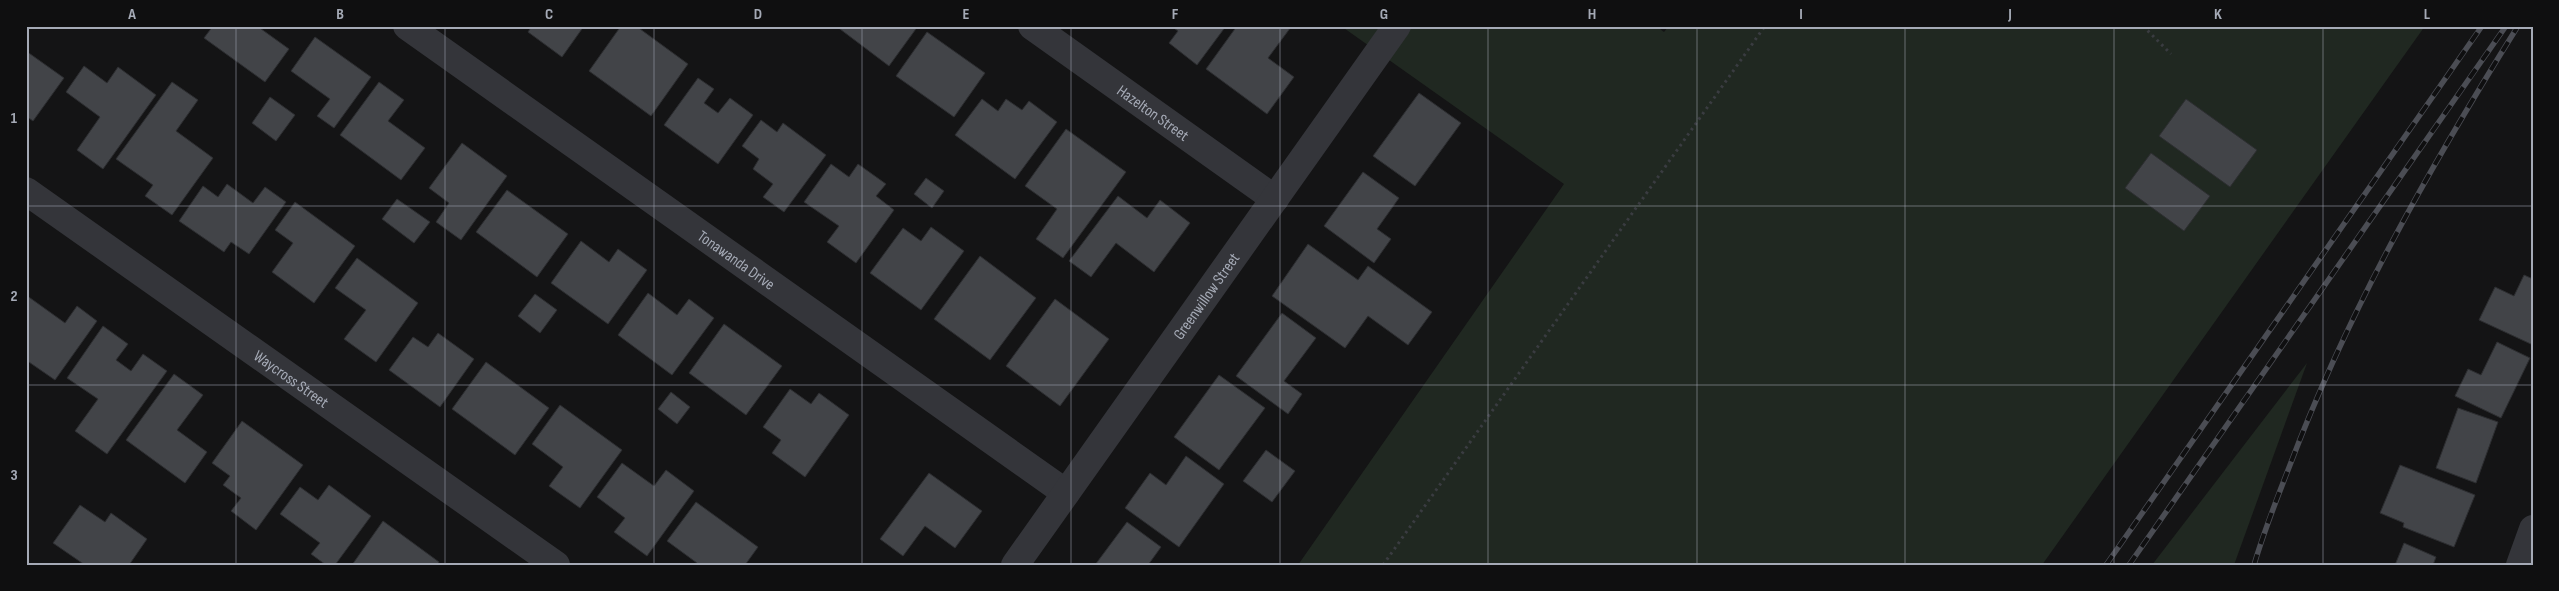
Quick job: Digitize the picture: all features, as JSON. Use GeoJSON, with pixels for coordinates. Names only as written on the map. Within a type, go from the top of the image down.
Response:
{"type":"FeatureCollection","features":[{"type":"Feature","properties":{"kind":"street","name":"Tonawanda Drive"},"geometry":{"type":"LineString","coordinates":[[408,26],[1066,493]]}},
{"type":"Feature","properties":{"kind":"street","name":"Hazelton Street"},"geometry":{"type":"LineString","coordinates":[[1032,26],[1275,199]]}},
{"type":"Feature","properties":{"kind":"street","name":"Greenwillow Street"},"geometry":{"type":"LineString","coordinates":[[1015,565],[1397,26]]}},
{"type":"Feature","properties":{"kind":"street","name":"Waycross Street"},"geometry":{"type":"LineString","coordinates":[[26,190],[556,565]]}},
{"type":"Feature","properties":{"kind":"street"},"geometry":{"type":"LineString","coordinates":[[2520,565],[2533,529]]}},
{"type":"Feature","properties":{"kind":"path"},"geometry":{"type":"LineString","coordinates":[[1384,565],[1765,26]]}},
{"type":"Feature","properties":{"kind":"path"},"geometry":{"type":"LineString","coordinates":[[2143,26],[2171,54]]}},
{"type":"Feature","properties":{"kind":"shaded area"},"geometry":{"type":"Polygon","coordinates":[[[1341,26],[1656,26],[1664,32],[1669,26],[2425,26],[2042,565],[1298,565],[1564,184],[1341,26]]]}},
{"type":"Feature","properties":{"kind":"shaded area"},"geometry":{"type":"Polygon","coordinates":[[[2307,363],[2234,565],[2152,565],[2307,363]]]}},
{"type":"Feature","properties":{"kind":"building"},"geometry":{"type":"Polygon","coordinates":[[[213,26],[257,26],[289,49],[265,82],[204,38],[213,26]]]}},
{"type":"Feature","properties":{"kind":"building"},"geometry":{"type":"Polygon","coordinates":[[[532,26],[584,26],[562,57],[528,32],[532,26]]]}},
{"type":"Feature","properties":{"kind":"building"},"geometry":{"type":"Polygon","coordinates":[[[621,26],[636,26],[688,64],[651,116],[589,71],[621,26]]]}},
{"type":"Feature","properties":{"kind":"building"},"geometry":{"type":"Polygon","coordinates":[[[836,26],[918,26],[889,66],[836,26]]]}},
{"type":"Feature","properties":{"kind":"building"},"geometry":{"type":"Polygon","coordinates":[[[1171,26],[1226,26],[1197,65],[1169,43],[1178,31],[1171,26]]]}},
{"type":"Feature","properties":{"kind":"building"},"geometry":{"type":"Polygon","coordinates":[[[1237,26],[1291,27],[1268,58],[1294,77],[1267,114],[1206,69],[1237,26]]]}},
{"type":"Feature","properties":{"kind":"building"},"geometry":{"type":"Polygon","coordinates":[[[927,32],[985,73],[954,117],[896,76],[927,32]]]}},
{"type":"Feature","properties":{"kind":"building"},"geometry":{"type":"Polygon","coordinates":[[[315,37],[371,77],[334,128],[317,116],[330,99],[291,71],[315,37]]]}},
{"type":"Feature","properties":{"kind":"building"},"geometry":{"type":"Polygon","coordinates":[[[26,51],[64,78],[33,121],[26,116],[26,51]]]}},
{"type":"Feature","properties":{"kind":"building"},"geometry":{"type":"Polygon","coordinates":[[[84,66],[107,83],[118,67],[156,95],[103,169],[77,150],[100,117],[66,92],[84,66]]]}},
{"type":"Feature","properties":{"kind":"building"},"geometry":{"type":"Polygon","coordinates":[[[698,78],[714,89],[704,103],[718,113],[730,98],[753,115],[718,164],[664,125],[698,78]]]}},
{"type":"Feature","properties":{"kind":"building"},"geometry":{"type":"Polygon","coordinates":[[[172,82],[198,100],[176,131],[213,158],[172,215],[145,196],[153,185],[116,159],[172,82]]]}},
{"type":"Feature","properties":{"kind":"building"},"geometry":{"type":"Polygon","coordinates":[[[379,82],[404,100],[388,121],[425,148],[401,180],[340,135],[379,82]]]}},
{"type":"Feature","properties":{"kind":"building"},"geometry":{"type":"Polygon","coordinates":[[[1419,93],[1461,123],[1415,186],[1373,156],[1419,93]]]}},
{"type":"Feature","properties":{"kind":"building"},"geometry":{"type":"Polygon","coordinates":[[[270,97],[295,115],[276,141],[252,123],[270,97]]]}},
{"type":"Feature","properties":{"kind":"building"},"geometry":{"type":"Polygon","coordinates":[[[982,99],[998,111],[1006,99],[1022,110],[1029,101],[1057,122],[1015,179],[955,135],[982,99]]]}},
{"type":"Feature","properties":{"kind":"building"},"geometry":{"type":"Polygon","coordinates":[[[2186,99],[2257,150],[2230,187],[2159,136],[2186,99]]]}},
{"type":"Feature","properties":{"kind":"building"},"geometry":{"type":"Polygon","coordinates":[[[761,120],[777,132],[783,123],[826,155],[784,212],[763,197],[773,184],[753,169],[759,159],[742,146],[761,120]]]}},
{"type":"Feature","properties":{"kind":"building"},"geometry":{"type":"Polygon","coordinates":[[[1066,129],[1126,172],[1063,258],[1036,239],[1057,209],[1025,186],[1066,129]]]}},
{"type":"Feature","properties":{"kind":"building"},"geometry":{"type":"Polygon","coordinates":[[[462,143],[507,176],[461,240],[436,222],[449,203],[429,188],[462,143]]]}},
{"type":"Feature","properties":{"kind":"building"},"geometry":{"type":"Polygon","coordinates":[[[2151,153],[2210,196],[2184,231],[2125,188],[2151,153]]]}},
{"type":"Feature","properties":{"kind":"building"},"geometry":{"type":"Polygon","coordinates":[[[831,164],[849,177],[858,164],[886,184],[876,196],[894,210],[856,263],[827,242],[839,226],[804,202],[831,164]]]}},
{"type":"Feature","properties":{"kind":"building"},"geometry":{"type":"Polygon","coordinates":[[[1363,172],[1399,198],[1377,229],[1391,239],[1374,263],[1324,226],[1363,172]]]}},
{"type":"Feature","properties":{"kind":"building"},"geometry":{"type":"Polygon","coordinates":[[[926,178],[944,191],[932,208],[914,194],[926,178]]]}},
{"type":"Feature","properties":{"kind":"building"},"geometry":{"type":"Polygon","coordinates":[[[227,184],[253,203],[265,187],[286,202],[249,254],[231,242],[224,252],[179,221],[203,186],[218,197],[227,184]]]}},
{"type":"Feature","properties":{"kind":"building"},"geometry":{"type":"Polygon","coordinates":[[[507,190],[568,234],[537,277],[476,232],[507,190]]]}},
{"type":"Feature","properties":{"kind":"building"},"geometry":{"type":"Polygon","coordinates":[[[1118,196],[1147,218],[1160,200],[1190,223],[1154,272],[1116,243],[1091,277],[1069,261],[1118,196]]]}},
{"type":"Feature","properties":{"kind":"building"},"geometry":{"type":"Polygon","coordinates":[[[397,199],[430,222],[414,243],[382,219],[397,199]]]}},
{"type":"Feature","properties":{"kind":"building"},"geometry":{"type":"Polygon","coordinates":[[[295,202],[355,246],[314,303],[272,272],[293,243],[275,230],[295,202]]]}},
{"type":"Feature","properties":{"kind":"building"},"geometry":{"type":"Polygon","coordinates":[[[931,227],[964,251],[921,310],[870,273],[903,228],[921,241],[931,227]]]}},
{"type":"Feature","properties":{"kind":"building"},"geometry":{"type":"Polygon","coordinates":[[[581,241],[609,262],[618,249],[647,270],[608,324],[551,283],[581,241]]]}},
{"type":"Feature","properties":{"kind":"building"},"geometry":{"type":"Polygon","coordinates":[[[1308,244],[1358,280],[1368,266],[1432,312],[1408,345],[1368,316],[1345,348],[1272,296],[1308,244]]]}},
{"type":"Feature","properties":{"kind":"building"},"geometry":{"type":"Polygon","coordinates":[[[980,256],[1036,298],[990,360],[934,319],[980,256]]]}},
{"type":"Feature","properties":{"kind":"building"},"geometry":{"type":"Polygon","coordinates":[[[357,258],[418,303],[376,362],[344,339],[366,310],[335,288],[357,258]]]}},
{"type":"Feature","properties":{"kind":"building"},"geometry":{"type":"Polygon","coordinates":[[[2524,275],[2533,279],[2533,345],[2479,320],[2495,287],[2514,296],[2524,275]]]}},
{"type":"Feature","properties":{"kind":"building"},"geometry":{"type":"Polygon","coordinates":[[[648,293],[677,315],[689,299],[714,318],[672,375],[618,335],[648,293]]]}},
{"type":"Feature","properties":{"kind":"building"},"geometry":{"type":"Polygon","coordinates":[[[535,294],[557,310],[540,333],[518,316],[535,294]]]}},
{"type":"Feature","properties":{"kind":"building"},"geometry":{"type":"Polygon","coordinates":[[[26,295],[65,323],[77,306],[97,321],[55,380],[26,360],[26,295]]]}},
{"type":"Feature","properties":{"kind":"building"},"geometry":{"type":"Polygon","coordinates":[[[1055,299],[1109,339],[1060,406],[1006,366],[1055,299]]]}},
{"type":"Feature","properties":{"kind":"building"},"geometry":{"type":"Polygon","coordinates":[[[1282,313],[1316,338],[1284,381],[1302,394],[1288,414],[1236,376],[1282,313]]]}},
{"type":"Feature","properties":{"kind":"building"},"geometry":{"type":"Polygon","coordinates":[[[724,324],[782,366],[746,415],[689,373],[724,324]]]}},
{"type":"Feature","properties":{"kind":"building"},"geometry":{"type":"Polygon","coordinates":[[[103,326],[128,344],[116,360],[131,371],[143,354],[167,371],[107,454],[75,431],[98,399],[67,378],[103,326]]]}},
{"type":"Feature","properties":{"kind":"building"},"geometry":{"type":"Polygon","coordinates":[[[438,333],[474,359],[440,407],[389,370],[413,337],[428,347],[438,333]]]}},
{"type":"Feature","properties":{"kind":"building"},"geometry":{"type":"Polygon","coordinates":[[[2497,342],[2530,358],[2501,418],[2455,396],[2468,369],[2481,375],[2497,342]]]}},
{"type":"Feature","properties":{"kind":"building"},"geometry":{"type":"Polygon","coordinates":[[[486,362],[549,408],[515,455],[452,409],[486,362]]]}},
{"type":"Feature","properties":{"kind":"building"},"geometry":{"type":"Polygon","coordinates":[[[174,374],[203,395],[177,430],[207,452],[185,483],[126,440],[174,374]]]}},
{"type":"Feature","properties":{"kind":"building"},"geometry":{"type":"Polygon","coordinates":[[[1219,375],[1265,408],[1219,470],[1174,437],[1219,375]]]}},
{"type":"Feature","properties":{"kind":"building"},"geometry":{"type":"Polygon","coordinates":[[[790,389],[811,404],[819,393],[849,415],[805,477],[772,453],[781,440],[763,427],[790,389]]]}},
{"type":"Feature","properties":{"kind":"building"},"geometry":{"type":"Polygon","coordinates":[[[671,392],[690,407],[677,424],[658,409],[671,392]]]}},
{"type":"Feature","properties":{"kind":"building"},"geometry":{"type":"Polygon","coordinates":[[[560,405],[622,450],[580,508],[549,486],[563,467],[532,444],[560,405]]]}},
{"type":"Feature","properties":{"kind":"building"},"geometry":{"type":"Polygon","coordinates":[[[2458,408],[2498,422],[2476,483],[2436,468],[2458,408]]]}},
{"type":"Feature","properties":{"kind":"building"},"geometry":{"type":"Polygon","coordinates":[[[242,421],[303,465],[256,530],[231,511],[241,498],[223,485],[230,476],[212,463],[242,421]]]}},
{"type":"Feature","properties":{"kind":"building"},"geometry":{"type":"Polygon","coordinates":[[[1266,450],[1295,471],[1272,502],[1243,481],[1266,450]]]}},
{"type":"Feature","properties":{"kind":"building"},"geometry":{"type":"Polygon","coordinates":[[[1186,456],[1224,484],[1179,547],[1125,508],[1150,473],[1166,485],[1186,456]]]}},
{"type":"Feature","properties":{"kind":"building"},"geometry":{"type":"Polygon","coordinates":[[[622,463],[654,486],[666,470],[694,491],[647,556],[614,532],[625,518],[597,497],[622,463]]]}},
{"type":"Feature","properties":{"kind":"building"},"geometry":{"type":"Polygon","coordinates":[[[2400,465],[2475,495],[2454,547],[2403,527],[2404,523],[2380,513],[2400,465]]]}},
{"type":"Feature","properties":{"kind":"building"},"geometry":{"type":"Polygon","coordinates":[[[929,473],[982,511],[955,548],[925,526],[903,556],[880,539],[929,473]]]}},
{"type":"Feature","properties":{"kind":"building"},"geometry":{"type":"Polygon","coordinates":[[[329,485],[371,516],[335,565],[326,565],[311,554],[320,543],[280,514],[300,487],[318,500],[329,485]]]}},
{"type":"Feature","properties":{"kind":"building"},"geometry":{"type":"Polygon","coordinates":[[[696,502],[758,547],[745,565],[696,565],[697,563],[667,541],[696,502]]]}},
{"type":"Feature","properties":{"kind":"building"},"geometry":{"type":"Polygon","coordinates":[[[80,505],[105,522],[111,513],[147,539],[129,565],[85,565],[53,543],[80,505]]]}},
{"type":"Feature","properties":{"kind":"building"},"geometry":{"type":"Polygon","coordinates":[[[383,521],[439,562],[437,565],[352,565],[383,521]]]}},
{"type":"Feature","properties":{"kind":"building"},"geometry":{"type":"Polygon","coordinates":[[[1127,522],[1161,547],[1148,565],[1095,565],[1127,522]]]}},
{"type":"Feature","properties":{"kind":"building"},"geometry":{"type":"Polygon","coordinates":[[[2404,543],[2436,557],[2433,565],[2395,565],[2404,543]]]}},
{"type":"Feature","properties":{"kind":"railway"},"geometry":{"type":"LineString","coordinates":[[2106,565],[2482,26]]}},
{"type":"Feature","properties":{"kind":"railway"},"geometry":{"type":"LineString","coordinates":[[2129,565],[2506,26]]}},
{"type":"Feature","properties":{"kind":"railway"},"geometry":{"type":"LineString","coordinates":[[2254,565],[2313,407],[2338,350],[2393,240],[2454,132],[2518,26]]}}]}
